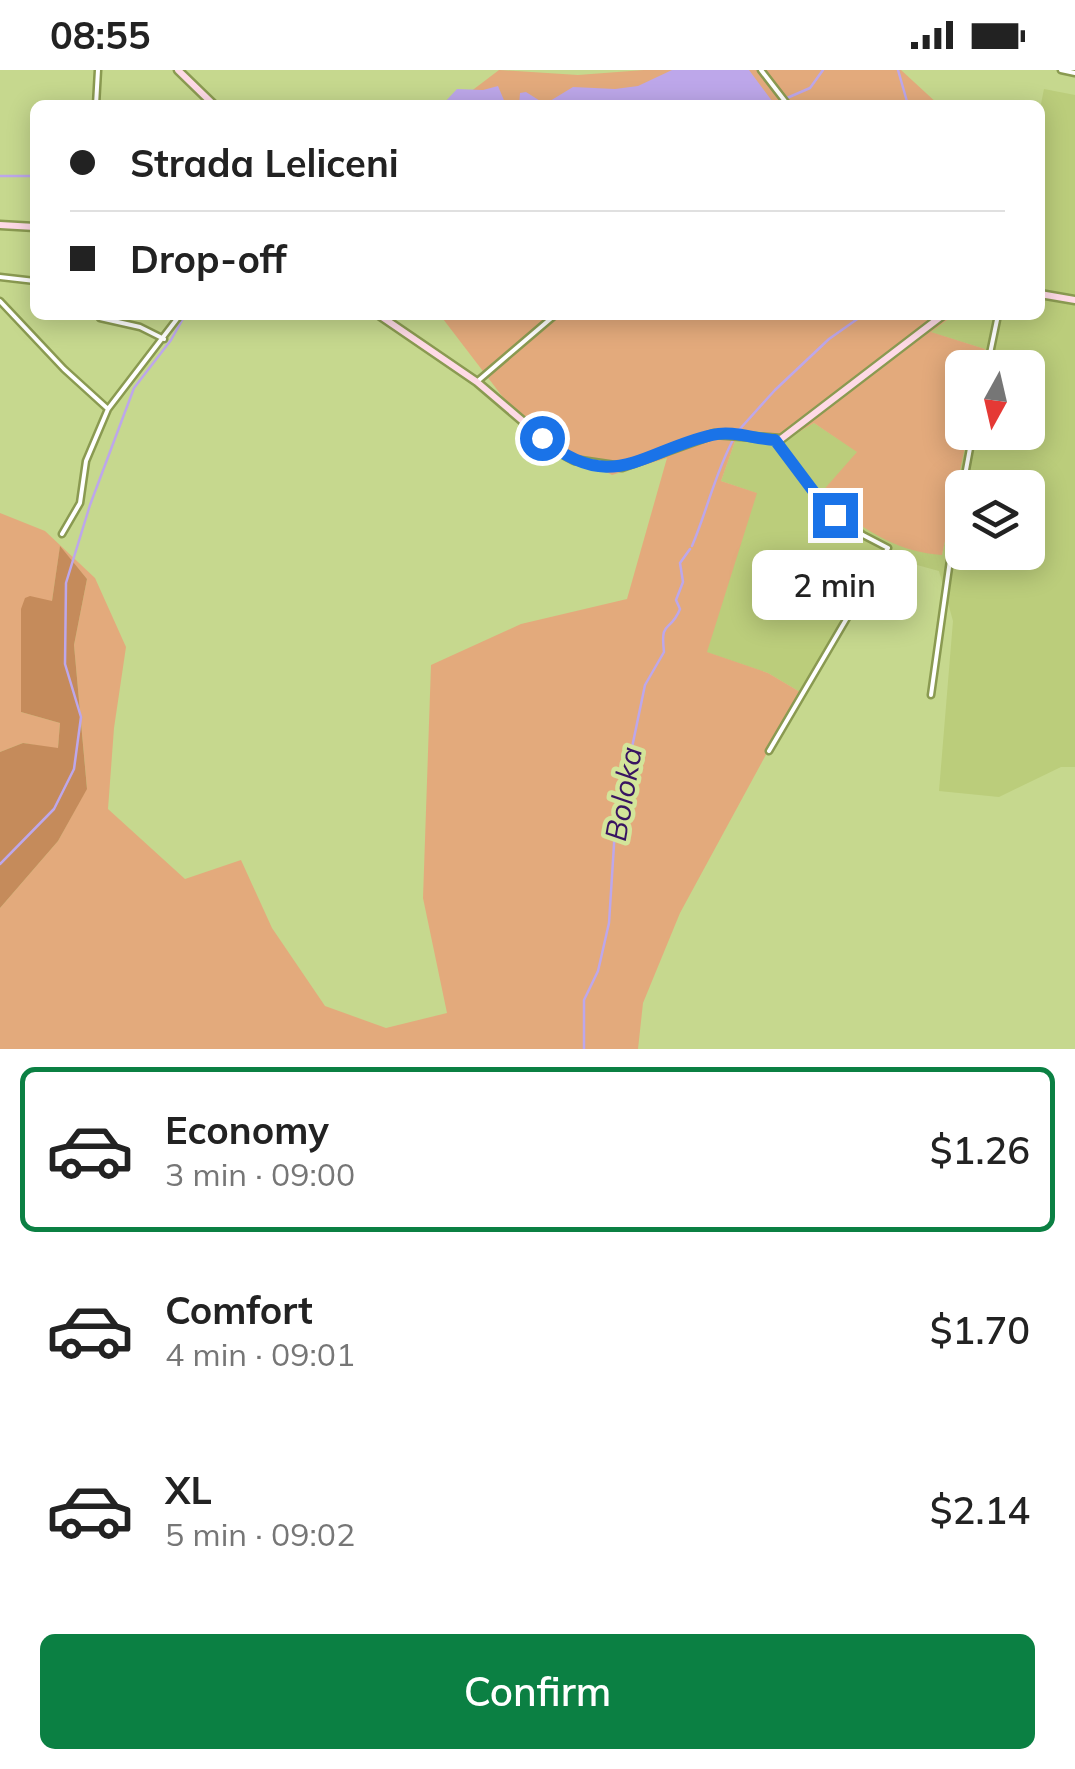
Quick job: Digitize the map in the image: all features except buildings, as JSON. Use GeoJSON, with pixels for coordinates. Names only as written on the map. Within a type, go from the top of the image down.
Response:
{"type":"FeatureCollection","features":[{"type":"Feature","properties":{"kind":"main road"},"geometry":{"type":"LineString","coordinates":[[178,70],[209,100]]}},
{"type":"Feature","properties":{"kind":"main road"},"geometry":{"type":"LineString","coordinates":[[0,225],[30,227]]}},
{"type":"Feature","properties":{"kind":"main road"},"geometry":{"type":"LineString","coordinates":[[1045,295],[1075,300]]}},
{"type":"Feature","properties":{"kind":"main road"},"geometry":{"type":"LineString","coordinates":[[386,320],[477,382],[559,452],[597,465],[632,466],[714,434],[775,440],[795,431],[937,320]]}},
{"type":"Feature","properties":{"kind":"street"},"geometry":{"type":"LineString","coordinates":[[96,100],[98,70]]}},
{"type":"Feature","properties":{"kind":"street"},"geometry":{"type":"LineString","coordinates":[[761,70],[784,100]]}},
{"type":"Feature","properties":{"kind":"street"},"geometry":{"type":"LineString","coordinates":[[1062,70],[1075,73]]}},
{"type":"Feature","properties":{"kind":"street"},"geometry":{"type":"LineString","coordinates":[[0,277],[30,280]]}},
{"type":"Feature","properties":{"kind":"street"},"geometry":{"type":"LineString","coordinates":[[0,301],[108,409]]}},
{"type":"Feature","properties":{"kind":"street"},"geometry":{"type":"LineString","coordinates":[[109,320],[140,327],[164,339]]}},
{"type":"Feature","properties":{"kind":"street"},"geometry":{"type":"LineString","coordinates":[[62,534],[80,503],[86,461],[108,409],[177,320]]}},
{"type":"Feature","properties":{"kind":"street"},"geometry":{"type":"LineString","coordinates":[[477,382],[549,320]]}},
{"type":"Feature","properties":{"kind":"street"},"geometry":{"type":"LineString","coordinates":[[991,350],[997,320]]}},
{"type":"Feature","properties":{"kind":"street"},"geometry":{"type":"LineString","coordinates":[[769,751],[888,548],[826,508],[775,440]]}},
{"type":"Feature","properties":{"kind":"street"},"geometry":{"type":"LineString","coordinates":[[931,695],[970,450]]}},
{"type":"Feature","properties":{"kind":"shaded area"},"geometry":{"type":"Polygon","coordinates":[[[499,70],[578,75],[644,70],[901,70],[934,100],[460,100],[499,70]]]}},
{"type":"Feature","properties":{"kind":"shaded area"},"geometry":{"type":"Polygon","coordinates":[[[672,70],[749,70],[771,100],[552,100],[573,87],[638,86],[672,70]]]}},
{"type":"Feature","properties":{"kind":"shaded area"},"geometry":{"type":"Polygon","coordinates":[[[498,86],[504,100],[447,100],[457,89],[498,86]]]}},
{"type":"Feature","properties":{"kind":"shaded area"},"geometry":{"type":"Polygon","coordinates":[[[1044,89],[1075,95],[1075,767],[1061,767],[999,797],[939,791],[953,621],[939,571],[888,557],[800,692],[768,673],[706,652],[756,493],[721,481],[739,430],[764,432],[782,442],[814,423],[858,452],[821,494],[942,555],[945,541],[945,570],[1045,570],[1045,470],[960,470],[964,450],[1045,450],[1045,350],[985,349],[930,332],[947,320],[1045,320],[1045,100],[1042,100],[1044,89]]]}},
{"type":"Feature","properties":{"kind":"shaded area"},"geometry":{"type":"Polygon","coordinates":[[[526,92],[539,100],[519,100],[520,93],[526,92]]]}},
{"type":"Feature","properties":{"kind":"shaded area"},"geometry":{"type":"Polygon","coordinates":[[[444,320],[947,320],[931,332],[985,349],[945,350],[945,450],[964,450],[960,470],[945,470],[942,555],[907,549],[876,535],[820,494],[857,452],[814,423],[782,442],[764,432],[739,430],[721,481],[757,493],[707,652],[768,673],[800,692],[680,913],[643,1003],[638,1049],[0,1049],[0,908],[58,841],[87,788],[74,645],[87,579],[60,547],[52,601],[21,610],[21,712],[60,723],[58,749],[23,743],[0,752],[0,513],[45,531],[95,578],[126,647],[108,809],[185,879],[241,860],[272,928],[325,1006],[386,1028],[447,1013],[423,898],[431,665],[521,624],[627,599],[667,458],[612,475],[528,430],[444,320]]]}},
{"type":"Feature","properties":{"kind":"shaded area"},"geometry":{"type":"Polygon","coordinates":[[[60,546],[87,579],[74,645],[87,789],[58,841],[0,908],[0,752],[23,743],[58,748],[60,723],[21,712],[21,609],[30,596],[52,601],[60,546]]]}},
{"type":"Feature","properties":{"kind":"waterway"},"geometry":{"type":"LineString","coordinates":[[787,98],[810,88],[823,70]]}},
{"type":"Feature","properties":{"kind":"waterway","name":"Boloka"},"geometry":{"type":"LineString","coordinates":[[898,70],[907,100]]}},
{"type":"Feature","properties":{"kind":"waterway"},"geometry":{"type":"LineString","coordinates":[[0,176],[30,176]]}},
{"type":"Feature","properties":{"kind":"waterway"},"geometry":{"type":"LineString","coordinates":[[0,864],[54,809],[74,769],[81,717],[65,664],[66,583],[90,505],[134,388],[182,320]]}},
{"type":"Feature","properties":{"kind":"waterway","name":"Boloka"},"geometry":{"type":"LineString","coordinates":[[739,430],[829,339],[856,320]]}},
{"type":"Feature","properties":{"kind":"waterway","name":"Boloka"},"geometry":{"type":"LineString","coordinates":[[692,546],[734,438]]}},
{"type":"Feature","properties":{"kind":"waterway","name":"Boloka"},"geometry":{"type":"LineString","coordinates":[[584,1049],[584,1000],[598,971],[609,923],[615,829],[645,685],[664,652],[665,630],[680,609],[676,600],[683,582],[680,563],[690,549]]}},
{"type":"Feature","properties":{"kind":"route"},"geometry":{"type":"LineString","coordinates":[[542,438],[566,457],[617,468],[632,466],[714,434],[775,440],[835,515]]}}]}
